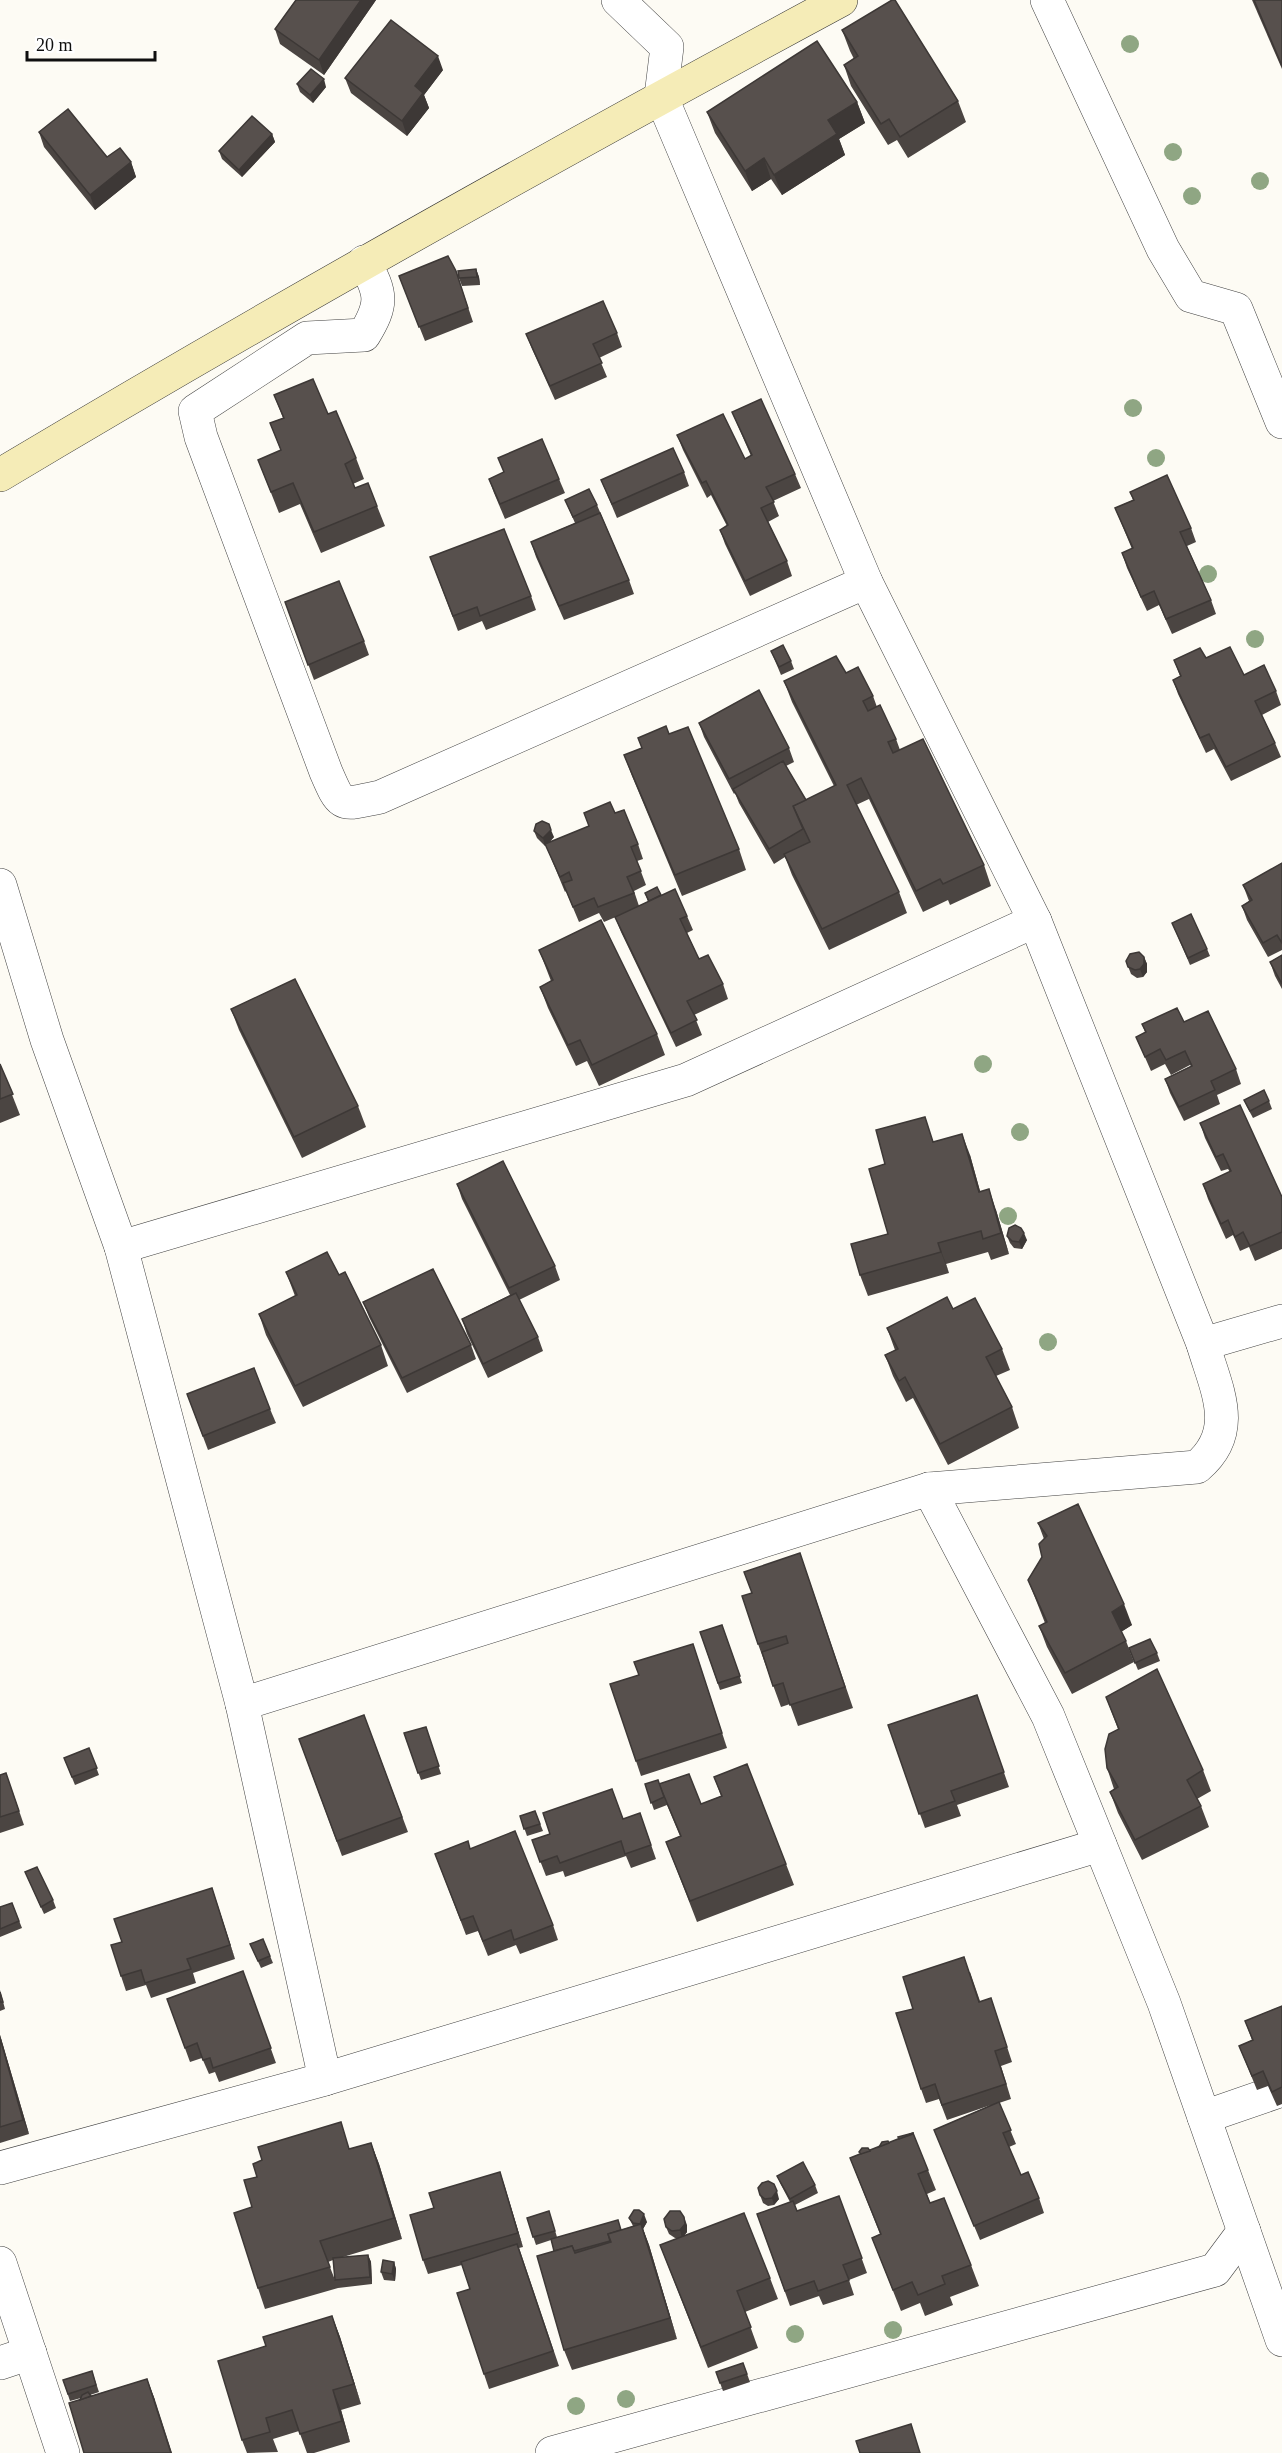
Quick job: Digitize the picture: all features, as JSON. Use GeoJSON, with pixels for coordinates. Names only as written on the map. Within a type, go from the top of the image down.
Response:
{"type":"FeatureCollection","features":[{"type":"Feature","properties":{"kind":"street"},"geometry":{"type":"LineString","coordinates":[[242,1704],[929,1489],[1197,1467],[1208,1457],[1221,1430],[1223,1413],[1203,1344],[1035,921],[866,582],[662,96],[666,47],[618,0]]}},
{"type":"Feature","properties":{"kind":"street"},"geometry":{"type":"LineString","coordinates":[[0,475],[235,335],[364,262],[662,96],[841,0]]}},
{"type":"Feature","properties":{"kind":"street"},"geometry":{"type":"LineString","coordinates":[[1047,0],[1163,249],[1191,296],[1236,309],[1282,422]]}},
{"type":"Feature","properties":{"kind":"street"},"geometry":{"type":"LineString","coordinates":[[364,262],[377,285],[377,314],[364,335],[307,338],[195,411],[201,437],[326,772],[337,798],[342,802],[349,803],[380,797],[866,582]]}},
{"type":"Feature","properties":{"kind":"street"},"geometry":{"type":"LineString","coordinates":[[0,885],[47,1040],[121,1247],[242,1704],[325,2079]]}},
{"type":"Feature","properties":{"kind":"street"},"geometry":{"type":"LineString","coordinates":[[121,1247],[686,1080],[1035,921]]}},
{"type":"Feature","properties":{"kind":"street"},"geometry":{"type":"LineString","coordinates":[[1203,1344],[1282,1322]]}},
{"type":"Feature","properties":{"kind":"street"},"geometry":{"type":"LineString","coordinates":[[929,1489],[1048,1716],[1164,2003],[1282,2340]]}},
{"type":"Feature","properties":{"kind":"street"},"geometry":{"type":"LineString","coordinates":[[0,2168],[325,2079],[1100,1845]]}},
{"type":"Feature","properties":{"kind":"street"},"geometry":{"type":"LineString","coordinates":[[1204,2117],[1282,2090]]}},
{"type":"Feature","properties":{"kind":"street"},"geometry":{"type":"LineString","coordinates":[[552,2453],[1215,2270],[1244,2231]]}},
{"type":"Feature","properties":{"kind":"street"},"geometry":{"type":"LineString","coordinates":[[0,2263],[15,2358],[63,2453]]}},
{"type":"Feature","properties":{"kind":"building"},"geometry":{"type":"Polygon","coordinates":[[[296,0],[361,0],[319,60],[275,29],[296,0]]]}},
{"type":"Feature","properties":{"kind":"building"},"geometry":{"type":"Polygon","coordinates":[[[895,0],[958,101],[900,137],[889,119],[881,124],[844,65],[858,56],[842,30],[895,0]]]}},
{"type":"Feature","properties":{"kind":"building"},"geometry":{"type":"Polygon","coordinates":[[[1254,0],[1282,0],[1282,66],[1254,0]]]}},
{"type":"Feature","properties":{"kind":"building"},"geometry":{"type":"Polygon","coordinates":[[[391,20],[438,56],[415,86],[423,93],[402,121],[345,78],[391,20]]]}},
{"type":"Feature","properties":{"kind":"building"},"geometry":{"type":"Polygon","coordinates":[[[817,41],[857,102],[828,120],[837,134],[774,175],[764,158],[745,171],[707,112],[817,41]]]}},
{"type":"Feature","properties":{"kind":"building"},"geometry":{"type":"Polygon","coordinates":[[[311,69],[324,79],[310,95],[297,84],[311,69]]]}},
{"type":"Feature","properties":{"kind":"building"},"geometry":{"type":"Polygon","coordinates":[[[68,109],[107,157],[120,148],[131,162],[90,195],[39,132],[68,109]]]}},
{"type":"Feature","properties":{"kind":"building"},"geometry":{"type":"Polygon","coordinates":[[[252,116],[272,134],[239,170],[219,151],[252,116]]]}},
{"type":"Feature","properties":{"kind":"building"},"geometry":{"type":"Polygon","coordinates":[[[448,256],[456,271],[468,308],[419,327],[399,276],[448,256]]]}},
{"type":"Feature","properties":{"kind":"building"},"geometry":{"type":"Polygon","coordinates":[[[476,269],[477,277],[459,278],[458,271],[476,269]]]}},
{"type":"Feature","properties":{"kind":"building"},"geometry":{"type":"Polygon","coordinates":[[[603,301],[617,333],[593,344],[602,363],[550,386],[526,334],[603,301]]]}},
{"type":"Feature","properties":{"kind":"building"},"geometry":{"type":"Polygon","coordinates":[[[313,379],[328,414],[336,411],[356,458],[345,464],[355,488],[368,483],[377,506],[314,532],[293,483],[271,492],[258,460],[281,450],[270,423],[284,418],[274,395],[313,379]]]}},
{"type":"Feature","properties":{"kind":"building"},"geometry":{"type":"Polygon","coordinates":[[[761,399],[795,474],[766,487],[774,502],[761,508],[787,561],[745,581],[720,530],[728,525],[706,481],[702,483],[677,435],[723,414],[745,459],[752,455],[732,412],[761,399]]]}},
{"type":"Feature","properties":{"kind":"building"},"geometry":{"type":"Polygon","coordinates":[[[542,439],[559,479],[500,504],[489,479],[504,472],[498,458],[542,439]]]}},
{"type":"Feature","properties":{"kind":"building"},"geometry":{"type":"Polygon","coordinates":[[[673,448],[684,472],[612,504],[601,480],[673,448]]]}},
{"type":"Feature","properties":{"kind":"building"},"geometry":{"type":"Polygon","coordinates":[[[1167,475],[1191,528],[1180,532],[1211,600],[1166,619],[1154,591],[1141,597],[1122,553],[1133,548],[1115,508],[1134,500],[1130,492],[1167,475]]]}},
{"type":"Feature","properties":{"kind":"building"},"geometry":{"type":"Polygon","coordinates":[[[589,489],[597,505],[573,517],[565,500],[589,489]]]}},
{"type":"Feature","properties":{"kind":"building"},"geometry":{"type":"Polygon","coordinates":[[[600,513],[629,580],[559,606],[531,542],[600,513]]]}},
{"type":"Feature","properties":{"kind":"building"},"geometry":{"type":"Polygon","coordinates":[[[504,529],[531,596],[480,616],[477,607],[453,616],[430,557],[504,529]]]}},
{"type":"Feature","properties":{"kind":"building"},"geometry":{"type":"Polygon","coordinates":[[[339,581],[364,641],[308,665],[285,602],[339,581]]]}},
{"type":"Feature","properties":{"kind":"building"},"geometry":{"type":"Polygon","coordinates":[[[783,645],[791,661],[779,667],[771,651],[783,645]]]}},
{"type":"Feature","properties":{"kind":"building"},"geometry":{"type":"Polygon","coordinates":[[[1230,647],[1244,675],[1264,665],[1276,691],[1255,701],[1275,743],[1226,767],[1209,734],[1200,738],[1173,680],[1181,676],[1174,660],[1200,648],[1206,658],[1230,647]]]}},
{"type":"Feature","properties":{"kind":"building"},"geometry":{"type":"Polygon","coordinates":[[[836,656],[846,673],[858,667],[873,696],[863,701],[868,711],[880,705],[896,739],[888,742],[893,753],[923,739],[984,865],[943,884],[940,879],[916,891],[861,778],[847,785],[899,892],[822,929],[784,854],[810,842],[793,806],[836,785],[784,681],[836,656]]]}},
{"type":"Feature","properties":{"kind":"building"},"geometry":{"type":"Polygon","coordinates":[[[759,690],[789,748],[729,779],[699,723],[759,690]]]}},
{"type":"Feature","properties":{"kind":"building"},"geometry":{"type":"Polygon","coordinates":[[[666,726],[669,734],[688,727],[739,849],[675,875],[624,755],[642,748],[638,738],[666,726]]]}},
{"type":"Feature","properties":{"kind":"building"},"geometry":{"type":"Polygon","coordinates":[[[783,761],[806,800],[793,806],[803,829],[769,849],[733,789],[783,761]]]}},
{"type":"Feature","properties":{"kind":"building"},"geometry":{"type":"Polygon","coordinates":[[[610,802],[615,813],[624,810],[638,844],[631,847],[641,871],[627,877],[634,893],[598,907],[594,898],[573,907],[563,883],[572,880],[569,872],[560,877],[545,844],[589,826],[584,813],[610,802]]]}},
{"type":"Feature","properties":{"kind":"building"},"geometry":{"type":"Polygon","coordinates":[[[542,821],[549,824],[551,830],[543,838],[534,831],[536,824],[542,821]]]}},
{"type":"Feature","properties":{"kind":"building"},"geometry":{"type":"Polygon","coordinates":[[[1282,863],[1282,943],[1277,935],[1263,943],[1242,906],[1252,900],[1243,885],[1282,863]]]}},
{"type":"Feature","properties":{"kind":"building"},"geometry":{"type":"Polygon","coordinates":[[[657,887],[661,895],[649,901],[645,893],[657,887]]]}},
{"type":"Feature","properties":{"kind":"building"},"geometry":{"type":"Polygon","coordinates":[[[675,889],[687,916],[680,919],[699,959],[708,955],[723,984],[687,1001],[697,1020],[671,1033],[615,917],[675,889]]]}},
{"type":"Feature","properties":{"kind":"building"},"geometry":{"type":"Polygon","coordinates":[[[1191,914],[1207,949],[1188,958],[1172,923],[1191,914]]]}},
{"type":"Feature","properties":{"kind":"building"},"geometry":{"type":"Polygon","coordinates":[[[601,920],[657,1034],[592,1065],[580,1040],[568,1045],[540,987],[553,980],[539,950],[601,920]]]}},
{"type":"Feature","properties":{"kind":"building"},"geometry":{"type":"Polygon","coordinates":[[[1139,952],[1144,957],[1144,964],[1140,969],[1135,970],[1128,967],[1126,961],[1130,954],[1139,952]]]}},
{"type":"Feature","properties":{"kind":"building"},"geometry":{"type":"Polygon","coordinates":[[[1282,955],[1282,984],[1270,962],[1282,955]]]}},
{"type":"Feature","properties":{"kind":"building"},"geometry":{"type":"Polygon","coordinates":[[[295,979],[358,1106],[294,1137],[231,1009],[295,979]]]}},
{"type":"Feature","properties":{"kind":"building"},"geometry":{"type":"Polygon","coordinates":[[[1177,1008],[1184,1022],[1208,1011],[1236,1069],[1211,1081],[1215,1090],[1179,1107],[1165,1079],[1192,1066],[1185,1051],[1166,1060],[1160,1049],[1145,1057],[1136,1037],[1146,1032],[1142,1024],[1177,1008]]]}},
{"type":"Feature","properties":{"kind":"building"},"geometry":{"type":"Polygon","coordinates":[[[0,1064],[13,1094],[0,1099],[0,1064]]]}},
{"type":"Feature","properties":{"kind":"building"},"geometry":{"type":"Polygon","coordinates":[[[1264,1090],[1269,1101],[1250,1111],[1244,1100],[1264,1090]]]}},
{"type":"Feature","properties":{"kind":"building"},"geometry":{"type":"Polygon","coordinates":[[[1240,1105],[1282,1197],[1282,1232],[1250,1246],[1243,1232],[1235,1237],[1228,1220],[1221,1224],[1203,1184],[1231,1171],[1223,1154],[1216,1157],[1200,1123],[1240,1105]]]}},
{"type":"Feature","properties":{"kind":"building"},"geometry":{"type":"Polygon","coordinates":[[[925,1117],[933,1142],[962,1134],[979,1192],[989,1189],[1001,1233],[983,1239],[981,1231],[938,1243],[941,1252],[860,1275],[851,1244],[888,1234],[869,1169],[885,1164],[876,1130],[925,1117]]]}},
{"type":"Feature","properties":{"kind":"building"},"geometry":{"type":"Polygon","coordinates":[[[503,1161],[555,1266],[509,1288],[457,1184],[503,1161]]]}},
{"type":"Feature","properties":{"kind":"building"},"geometry":{"type":"Polygon","coordinates":[[[1015,1225],[1024,1233],[1019,1242],[1012,1241],[1007,1236],[1009,1228],[1015,1225]]]}},
{"type":"Feature","properties":{"kind":"building"},"geometry":{"type":"Polygon","coordinates":[[[327,1252],[339,1275],[345,1272],[381,1345],[295,1386],[259,1314],[297,1295],[286,1272],[327,1252]]]}},
{"type":"Feature","properties":{"kind":"building"},"geometry":{"type":"Polygon","coordinates":[[[433,1269],[471,1345],[402,1378],[363,1302],[433,1269]]]}},
{"type":"Feature","properties":{"kind":"building"},"geometry":{"type":"Polygon","coordinates":[[[516,1293],[538,1337],[483,1364],[462,1319],[516,1293]]]}},
{"type":"Feature","properties":{"kind":"building"},"geometry":{"type":"Polygon","coordinates":[[[947,1297],[953,1309],[975,1298],[1002,1349],[986,1357],[1012,1407],[940,1444],[905,1377],[899,1381],[885,1355],[898,1349],[887,1328],[947,1297]]]}},
{"type":"Feature","properties":{"kind":"building"},"geometry":{"type":"Polygon","coordinates":[[[254,1368],[270,1409],[203,1436],[187,1394],[254,1368]]]}},
{"type":"Feature","properties":{"kind":"building"},"geometry":{"type":"Polygon","coordinates":[[[1078,1504],[1124,1604],[1112,1612],[1126,1641],[1065,1673],[1039,1626],[1047,1622],[1028,1580],[1042,1557],[1039,1544],[1047,1536],[1038,1523],[1078,1504]]]}},
{"type":"Feature","properties":{"kind":"building"},"geometry":{"type":"Polygon","coordinates":[[[800,1553],[845,1687],[790,1705],[783,1683],[773,1686],[762,1652],[788,1643],[786,1636],[758,1644],[742,1596],[752,1593],[744,1572],[800,1553]]]}},
{"type":"Feature","properties":{"kind":"building"},"geometry":{"type":"Polygon","coordinates":[[[722,1625],[740,1676],[718,1683],[700,1632],[722,1625]]]}},
{"type":"Feature","properties":{"kind":"building"},"geometry":{"type":"Polygon","coordinates":[[[1150,1639],[1157,1653],[1135,1663],[1129,1648],[1150,1639]]]}},
{"type":"Feature","properties":{"kind":"building"},"geometry":{"type":"Polygon","coordinates":[[[693,1644],[722,1733],[636,1761],[610,1684],[639,1675],[634,1662],[693,1644]]]}},
{"type":"Feature","properties":{"kind":"building"},"geometry":{"type":"Polygon","coordinates":[[[1157,1669],[1203,1770],[1187,1780],[1201,1806],[1135,1840],[1110,1792],[1118,1787],[1107,1768],[1105,1749],[1109,1734],[1119,1729],[1106,1697],[1157,1669]]]}},
{"type":"Feature","properties":{"kind":"building"},"geometry":{"type":"Polygon","coordinates":[[[977,1695],[1004,1772],[951,1791],[955,1801],[919,1814],[888,1725],[977,1695]]]}},
{"type":"Feature","properties":{"kind":"building"},"geometry":{"type":"Polygon","coordinates":[[[364,1715],[402,1817],[337,1841],[299,1739],[364,1715]]]}},
{"type":"Feature","properties":{"kind":"building"},"geometry":{"type":"Polygon","coordinates":[[[426,1727],[439,1766],[418,1773],[404,1733],[426,1727]]]}},
{"type":"Feature","properties":{"kind":"building"},"geometry":{"type":"Polygon","coordinates":[[[89,1748],[97,1768],[72,1777],[64,1758],[89,1748]]]}},
{"type":"Feature","properties":{"kind":"building"},"geometry":{"type":"Polygon","coordinates":[[[747,1764],[786,1864],[690,1901],[666,1842],[681,1836],[659,1784],[689,1774],[701,1804],[722,1796],[714,1777],[747,1764]]]}},
{"type":"Feature","properties":{"kind":"building"},"geometry":{"type":"Polygon","coordinates":[[[6,1773],[19,1811],[0,1817],[0,1775],[6,1773]]]}},
{"type":"Feature","properties":{"kind":"building"},"geometry":{"type":"Polygon","coordinates":[[[658,1780],[664,1797],[651,1803],[645,1784],[658,1780]]]}},
{"type":"Feature","properties":{"kind":"building"},"geometry":{"type":"Polygon","coordinates":[[[612,1789],[623,1819],[640,1813],[651,1845],[625,1854],[621,1841],[560,1863],[557,1856],[540,1862],[532,1840],[550,1834],[543,1813],[612,1789]]]}},
{"type":"Feature","properties":{"kind":"building"},"geometry":{"type":"Polygon","coordinates":[[[535,1811],[540,1824],[524,1829],[520,1816],[535,1811]]]}},
{"type":"Feature","properties":{"kind":"building"},"geometry":{"type":"Polygon","coordinates":[[[515,1831],[553,1925],[514,1940],[511,1930],[483,1941],[473,1916],[461,1920],[435,1854],[468,1841],[470,1849],[515,1831]]]}},
{"type":"Feature","properties":{"kind":"building"},"geometry":{"type":"Polygon","coordinates":[[[37,1867],[53,1900],[41,1907],[25,1872],[37,1867]]]}},
{"type":"Feature","properties":{"kind":"building"},"geometry":{"type":"Polygon","coordinates":[[[212,1888],[230,1945],[187,1959],[191,1969],[145,1983],[141,1970],[121,1976],[111,1945],[122,1942],[114,1919],[212,1888]]]}},
{"type":"Feature","properties":{"kind":"building"},"geometry":{"type":"Polygon","coordinates":[[[12,1903],[19,1921],[0,1929],[0,1907],[12,1903]]]}},
{"type":"Feature","properties":{"kind":"building"},"geometry":{"type":"Polygon","coordinates":[[[263,1939],[270,1956],[258,1961],[250,1944],[263,1939]]]}},
{"type":"Feature","properties":{"kind":"building"},"geometry":{"type":"Polygon","coordinates":[[[964,1957],[979,2002],[991,1998],[1007,2047],[995,2051],[1006,2084],[942,2105],[935,2084],[921,2089],[896,2013],[913,2009],[903,1977],[964,1957]]]}},
{"type":"Feature","properties":{"kind":"building"},"geometry":{"type":"Polygon","coordinates":[[[243,1971],[271,2048],[213,2068],[210,2058],[203,2060],[197,2043],[185,2048],[167,1999],[243,1971]]]}},
{"type":"Feature","properties":{"kind":"building"},"geometry":{"type":"Polygon","coordinates":[[[1282,2006],[1282,2087],[1272,2092],[1263,2071],[1252,2076],[1239,2046],[1253,2040],[1245,2021],[1282,2006]]]}},
{"type":"Feature","properties":{"kind":"building"},"geometry":{"type":"Polygon","coordinates":[[[0,2038],[23,2120],[0,2127],[0,2038]]]}},
{"type":"Feature","properties":{"kind":"building"},"geometry":{"type":"Polygon","coordinates":[[[999,2102],[1011,2130],[1003,2133],[1021,2175],[1028,2172],[1039,2198],[974,2226],[934,2130],[999,2102]]]}},
{"type":"Feature","properties":{"kind":"building"},"geometry":{"type":"Polygon","coordinates":[[[341,2122],[349,2149],[371,2143],[394,2218],[320,2241],[330,2267],[258,2288],[234,2213],[252,2207],[244,2180],[257,2177],[253,2164],[262,2160],[258,2147],[341,2122]]]}},
{"type":"Feature","properties":{"kind":"building"},"geometry":{"type":"Polygon","coordinates":[[[913,2133],[928,2170],[918,2174],[930,2203],[944,2198],[971,2265],[942,2276],[945,2284],[918,2295],[912,2282],[893,2290],[872,2238],[881,2234],[850,2158],[913,2133]]]}},
{"type":"Feature","properties":{"kind":"building"},"geometry":{"type":"Polygon","coordinates":[[[913,2133],[899,2139],[898,2137],[913,2133]]]}},
{"type":"Feature","properties":{"kind":"building"},"geometry":{"type":"Polygon","coordinates":[[[888,2141],[889,2143],[879,2147],[882,2142],[888,2141]]]}},
{"type":"Feature","properties":{"kind":"building"},"geometry":{"type":"Polygon","coordinates":[[[862,2148],[868,2148],[870,2151],[861,2154],[859,2152],[862,2148]]]}},
{"type":"Feature","properties":{"kind":"building"},"geometry":{"type":"Polygon","coordinates":[[[803,2162],[815,2185],[790,2199],[777,2176],[803,2162]]]}},
{"type":"Feature","properties":{"kind":"building"},"geometry":{"type":"Polygon","coordinates":[[[500,2172],[518,2233],[423,2260],[410,2215],[434,2208],[429,2193],[500,2172]]]}},
{"type":"Feature","properties":{"kind":"building"},"geometry":{"type":"Polygon","coordinates":[[[768,2181],[774,2184],[777,2191],[772,2198],[765,2199],[760,2195],[758,2188],[762,2183],[768,2181]]]}},
{"type":"Feature","properties":{"kind":"building"},"geometry":{"type":"Polygon","coordinates":[[[839,2196],[862,2258],[843,2265],[849,2280],[818,2291],[814,2281],[785,2291],[757,2214],[793,2201],[797,2211],[839,2196]]]}},
{"type":"Feature","properties":{"kind":"building"},"geometry":{"type":"Polygon","coordinates":[[[634,2210],[639,2210],[644,2214],[640,2224],[633,2223],[629,2218],[634,2210]]]}},
{"type":"Feature","properties":{"kind":"building"},"geometry":{"type":"Polygon","coordinates":[[[549,2211],[555,2231],[533,2237],[527,2218],[549,2211]]]}},
{"type":"Feature","properties":{"kind":"building"},"geometry":{"type":"Polygon","coordinates":[[[670,2211],[680,2211],[684,2217],[685,2224],[680,2230],[672,2231],[666,2227],[664,2219],[670,2211]]]}},
{"type":"Feature","properties":{"kind":"building"},"geometry":{"type":"Polygon","coordinates":[[[744,2213],[770,2278],[737,2291],[751,2327],[701,2347],[660,2245],[744,2213]]]}},
{"type":"Feature","properties":{"kind":"building"},"geometry":{"type":"Polygon","coordinates":[[[618,2220],[621,2230],[608,2234],[610,2241],[574,2251],[572,2246],[554,2251],[551,2239],[618,2220]]]}},
{"type":"Feature","properties":{"kind":"building"},"geometry":{"type":"Polygon","coordinates":[[[641,2224],[670,2318],[564,2350],[537,2256],[572,2246],[575,2253],[611,2242],[608,2234],[641,2224]]]}},
{"type":"Feature","properties":{"kind":"building"},"geometry":{"type":"Polygon","coordinates":[[[517,2244],[553,2351],[484,2374],[457,2293],[470,2289],[461,2262],[517,2244]]]}},
{"type":"Feature","properties":{"kind":"building"},"geometry":{"type":"Polygon","coordinates":[[[368,2255],[370,2277],[335,2280],[333,2258],[368,2255]]]}},
{"type":"Feature","properties":{"kind":"building"},"geometry":{"type":"Polygon","coordinates":[[[383,2260],[394,2262],[392,2274],[381,2272],[383,2260]]]}},
{"type":"Feature","properties":{"kind":"building"},"geometry":{"type":"Polygon","coordinates":[[[332,2316],[354,2384],[333,2390],[342,2421],[300,2434],[292,2410],[266,2418],[270,2432],[242,2440],[218,2361],[266,2346],[263,2337],[332,2316]]]}},
{"type":"Feature","properties":{"kind":"building"},"geometry":{"type":"Polygon","coordinates":[[[743,2363],[747,2374],[720,2383],[716,2372],[743,2363]]]}},
{"type":"Feature","properties":{"kind":"building"},"geometry":{"type":"Polygon","coordinates":[[[92,2371],[96,2385],[68,2394],[63,2380],[92,2371]]]}},
{"type":"Feature","properties":{"kind":"building"},"geometry":{"type":"Polygon","coordinates":[[[147,2379],[171,2453],[84,2453],[69,2403],[147,2379]]]}},
{"type":"Feature","properties":{"kind":"building"},"geometry":{"type":"Polygon","coordinates":[[[88,2392],[91,2396],[80,2400],[82,2395],[88,2392]]]}},
{"type":"Feature","properties":{"kind":"building"},"geometry":{"type":"Polygon","coordinates":[[[911,2424],[920,2453],[860,2453],[856,2441],[911,2424]]]}}]}
